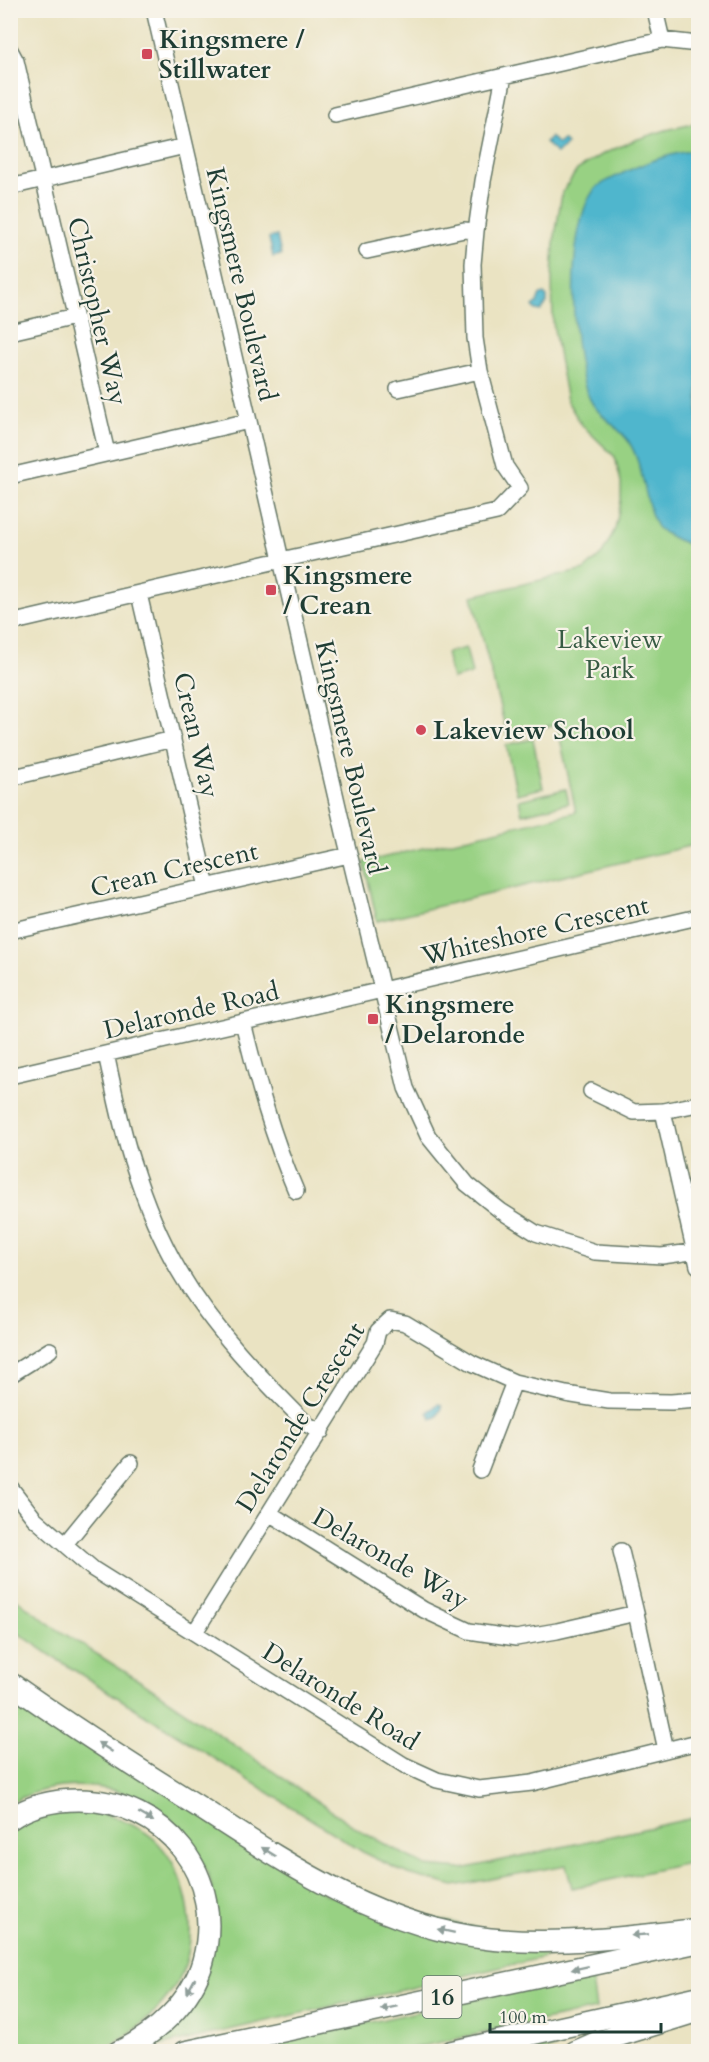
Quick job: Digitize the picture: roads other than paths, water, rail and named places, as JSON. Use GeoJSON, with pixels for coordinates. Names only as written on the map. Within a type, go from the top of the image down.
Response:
{"type":"FeatureCollection","features":[{"type":"Feature","properties":{"kind":"highway"},"geometry":{"type":"LineString","coordinates":[[10,1683],[125,1760],[309,1877],[401,1918],[432,1928],[514,1941],[586,1939],[699,1929]]}},
{"type":"Feature","properties":{"kind":"highway"},"geometry":{"type":"LineString","coordinates":[[10,1819],[36,1806],[61,1800],[108,1803],[137,1812],[158,1823],[178,1841],[193,1863],[202,1888],[207,1914],[207,1937],[203,1962],[180,2006],[157,2027],[118,2052]]}},
{"type":"Feature","properties":{"kind":"highway","name":"16"},"geometry":{"type":"LineString","coordinates":[[185,2052],[699,1942]]}},
{"type":"Feature","properties":{"kind":"highway","name":"16"},"geometry":{"type":"LineString","coordinates":[[450,2052],[699,1997]]}},
{"type":"Feature","properties":{"kind":"highway"},"geometry":{"type":"LineString","coordinates":[[575,2052],[598,2042],[699,2011]]}},
{"type":"Feature","properties":{"kind":"street"},"geometry":{"type":"LineString","coordinates":[[655,10],[662,40]]}},
{"type":"Feature","properties":{"kind":"street","name":"Kingsmere Boulevard"},"geometry":{"type":"LineString","coordinates":[[154,11],[349,855],[406,1088],[428,1136],[467,1184],[501,1211],[536,1233],[595,1252],[697,1256]]}},
{"type":"Feature","properties":{"kind":"street"},"geometry":{"type":"LineString","coordinates":[[335,115],[662,40],[689,43]]}},
{"type":"Feature","properties":{"kind":"street","name":"Christopher Way"},"geometry":{"type":"LineString","coordinates":[[10,50],[16,61],[107,453]]}},
{"type":"Feature","properties":{"kind":"street"},"geometry":{"type":"LineString","coordinates":[[10,623],[497,512],[520,488],[505,466],[480,371],[475,338],[473,285],[476,231],[483,181],[504,76]]}},
{"type":"Feature","properties":{"kind":"street"},"geometry":{"type":"LineString","coordinates":[[10,187],[185,146]]}},
{"type":"Feature","properties":{"kind":"street"},"geometry":{"type":"LineString","coordinates":[[367,251],[464,230],[476,231]]}},
{"type":"Feature","properties":{"kind":"street"},"geometry":{"type":"LineString","coordinates":[[10,332],[75,317]]}},
{"type":"Feature","properties":{"kind":"street"},"geometry":{"type":"LineString","coordinates":[[398,389],[480,371]]}},
{"type":"Feature","properties":{"kind":"street"},"geometry":{"type":"LineString","coordinates":[[10,476],[249,421]]}},
{"type":"Feature","properties":{"kind":"street","name":"Crean Way"},"geometry":{"type":"LineString","coordinates":[[139,594],[207,887]]}},
{"type":"Feature","properties":{"kind":"street"},"geometry":{"type":"LineString","coordinates":[[10,778],[173,739]]}},
{"type":"Feature","properties":{"kind":"street","name":"Crean Crescent"},"geometry":{"type":"LineString","coordinates":[[10,931],[349,855]]}},
{"type":"Feature","properties":{"kind":"street","name":"Whiteshore Crescent"},"geometry":{"type":"LineString","coordinates":[[382,990],[699,917]]}},
{"type":"Feature","properties":{"kind":"street","name":"Delaronde Road"},"geometry":{"type":"LineString","coordinates":[[10,1077],[382,990]]}},
{"type":"Feature","properties":{"kind":"street"},"geometry":{"type":"LineString","coordinates":[[243,1022],[257,1082],[278,1149],[296,1191]]}},
{"type":"Feature","properties":{"kind":"street"},"geometry":{"type":"LineString","coordinates":[[106,1054],[131,1160],[151,1215],[179,1271],[212,1319],[245,1359],[308,1425],[321,1432]]}},
{"type":"Feature","properties":{"kind":"street"},"geometry":{"type":"LineString","coordinates":[[591,1091],[634,1112],[663,1111],[699,1104]]}},
{"type":"Feature","properties":{"kind":"street"},"geometry":{"type":"LineString","coordinates":[[663,1111],[697,1256]]}},
{"type":"Feature","properties":{"kind":"street","name":"Delaronde Crescent"},"geometry":{"type":"LineString","coordinates":[[195,1632],[321,1432],[375,1343],[378,1331],[390,1320],[405,1323],[472,1363],[514,1382],[609,1401],[699,1400]]}},
{"type":"Feature","properties":{"kind":"street"},"geometry":{"type":"LineString","coordinates":[[10,1375],[50,1350]]}},
{"type":"Feature","properties":{"kind":"street"},"geometry":{"type":"LineString","coordinates":[[480,1470],[514,1382]]}},
{"type":"Feature","properties":{"kind":"street"},"geometry":{"type":"LineString","coordinates":[[65,1544],[132,1463]]}},
{"type":"Feature","properties":{"kind":"street","name":"Delaronde Road"},"geometry":{"type":"LineString","coordinates":[[10,1487],[34,1518],[93,1569],[404,1765],[437,1780],[479,1789],[532,1782],[699,1743]]}},
{"type":"Feature","properties":{"kind":"street","name":"Delaronde Way"},"geometry":{"type":"LineString","coordinates":[[269,1513],[424,1610],[469,1631],[516,1638],[636,1613]]}},
{"type":"Feature","properties":{"kind":"street"},"geometry":{"type":"LineString","coordinates":[[621,1551],[666,1750]]}},
{"type":"Feature","properties":{"kind":"water"},"geometry":{"type":"Polygon","coordinates":[[[551,137],[558,144],[563,140],[567,144],[557,154],[545,142],[551,137]]]}},
{"type":"Feature","properties":{"kind":"water"},"geometry":{"type":"Polygon","coordinates":[[[698,150],[698,547],[682,542],[657,527],[640,468],[629,442],[592,403],[584,384],[578,358],[574,293],[579,229],[586,204],[597,187],[646,163],[666,156],[698,150]]]}},
{"type":"Feature","properties":{"kind":"water"},"geometry":{"type":"Polygon","coordinates":[[[277,236],[281,255],[273,257],[269,238],[277,236]]]}},
{"type":"Feature","properties":{"kind":"water"},"geometry":{"type":"Polygon","coordinates":[[[544,294],[547,297],[547,303],[541,311],[536,310],[533,306],[540,295],[544,294]]]}},
{"type":"Feature","properties":{"kind":"water"},"geometry":{"type":"Polygon","coordinates":[[[438,1404],[442,1408],[437,1417],[431,1419],[428,1412],[438,1404]]]}},
{"type":"Feature","properties":{"kind":"place","name":"Kingsmere / Stillwater"},"geometry":{"type":"Point","coordinates":[147,54]}},
{"type":"Feature","properties":{"kind":"place","name":"Kingsmere / Crean"},"geometry":{"type":"Point","coordinates":[271,590]}},
{"type":"Feature","properties":{"kind":"place","name":"Lakeview School"},"geometry":{"type":"Point","coordinates":[421,730]}},
{"type":"Feature","properties":{"kind":"place","name":"Kingsmere / Delaronde"},"geometry":{"type":"Point","coordinates":[373,1019]}},
{"type":"Feature","properties":{"kind":"park label","name":"Lakeview Park"},"geometry":{"type":"Point","coordinates":[610,654]}}]}
